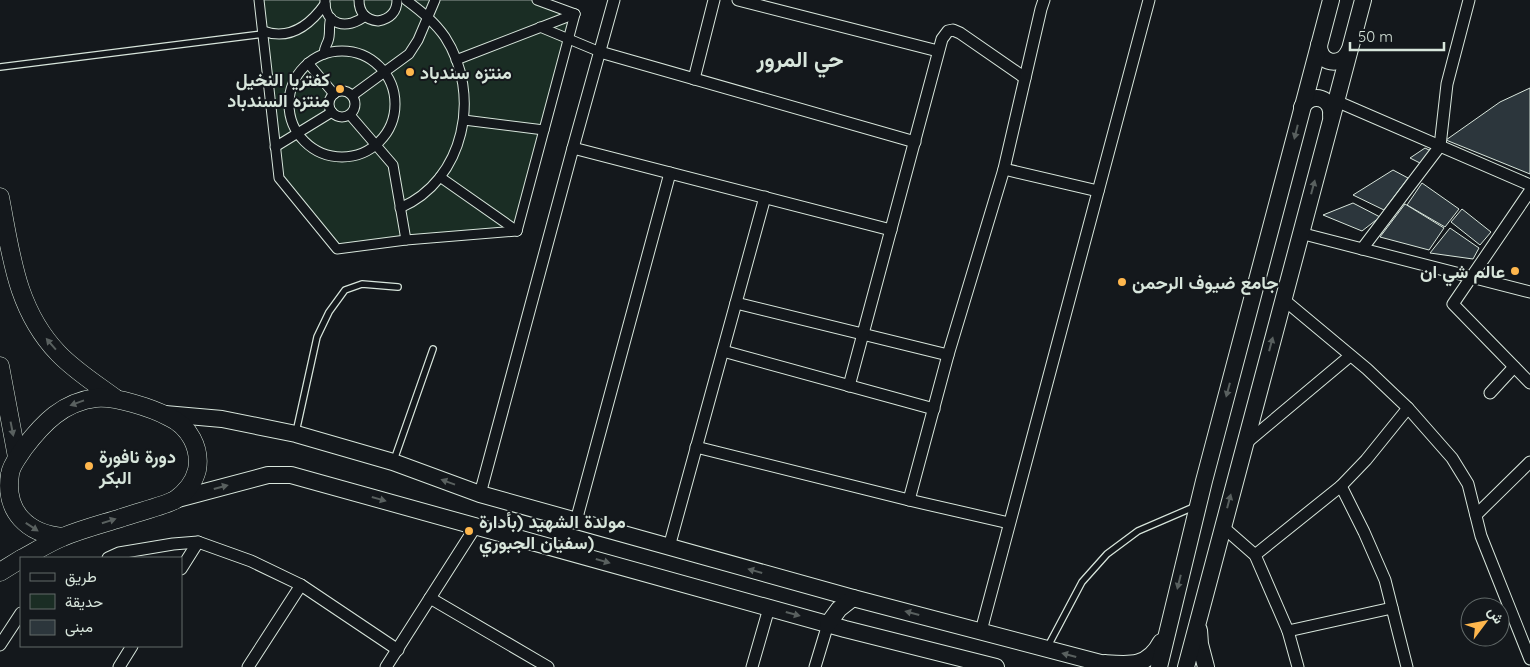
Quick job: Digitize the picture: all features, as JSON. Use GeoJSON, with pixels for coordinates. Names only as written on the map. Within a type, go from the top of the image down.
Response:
{"type":"FeatureCollection","features":[{"type":"Feature","properties":{"kind":"main road"},"geometry":{"type":"LineString","coordinates":[[1159,667],[1198,505],[1331,0]]}},
{"type":"Feature","properties":{"kind":"main road"},"geometry":{"type":"LineString","coordinates":[[1186,667],[1362,0]]}},
{"type":"Feature","properties":{"kind":"main road"},"geometry":{"type":"LineString","coordinates":[[1319,45],[1323,58],[1331,62],[1344,59],[1349,51]]}},
{"type":"Feature","properties":{"kind":"main road"},"geometry":{"type":"LineString","coordinates":[[1302,107],[1308,100],[1316,97],[1321,98],[1331,107],[1331,116]]}},
{"type":"Feature","properties":{"kind":"main road"},"geometry":{"type":"LineString","coordinates":[[0,198],[17,282],[33,320],[58,354],[115,398]]}},
{"type":"Feature","properties":{"kind":"main road"},"geometry":{"type":"LineString","coordinates":[[0,370],[17,457]]}},
{"type":"Feature","properties":{"kind":"main road"},"geometry":{"type":"LineString","coordinates":[[63,537],[43,534],[25,523],[16,513],[5,491],[17,457],[49,418],[64,408],[80,401],[97,398],[115,398],[164,414],[175,420],[187,432],[196,447],[198,458],[193,481],[174,500]]}},
{"type":"Feature","properties":{"kind":"main road"},"geometry":{"type":"LineString","coordinates":[[164,414],[222,419],[296,434],[393,462],[480,494],[853,598],[1116,667]]}},
{"type":"Feature","properties":{"kind":"main road"},"geometry":{"type":"LineString","coordinates":[[26,557],[63,537],[174,500],[268,475],[291,475],[769,608],[996,667]]}},
{"type":"Feature","properties":{"kind":"main road"},"geometry":{"type":"LineString","coordinates":[[0,572],[20,560]]}},
{"type":"Feature","properties":{"kind":"main road"},"geometry":{"type":"LineString","coordinates":[[1184,561],[1211,569]]}},
{"type":"Feature","properties":{"kind":"main road"},"geometry":{"type":"LineString","coordinates":[[828,624],[839,609],[853,598]]}},
{"type":"Feature","properties":{"kind":"main road"},"geometry":{"type":"LineString","coordinates":[[1198,620],[1200,644],[1206,667]]}},
{"type":"Feature","properties":{"kind":"main road"},"geometry":{"type":"LineString","coordinates":[[1100,663],[1130,665],[1150,658],[1157,650],[1168,626]]}},
{"type":"Feature","properties":{"kind":"street"},"geometry":{"type":"LineString","coordinates":[[259,0],[278,178],[337,249],[406,240],[517,231]]}},
{"type":"Feature","properties":{"kind":"street"},"geometry":{"type":"LineString","coordinates":[[359,0],[360,8],[365,16],[378,21],[388,18],[394,12],[397,0]]}},
{"type":"Feature","properties":{"kind":"street"},"geometry":{"type":"LineString","coordinates":[[400,208],[415,200],[440,177],[456,150],[464,120],[465,101],[456,60],[444,37],[429,18],[406,0]]}},
{"type":"Feature","properties":{"kind":"street"},"geometry":{"type":"LineString","coordinates":[[353,95],[409,54],[429,18],[435,0]]}},
{"type":"Feature","properties":{"kind":"street"},"geometry":{"type":"LineString","coordinates":[[537,0],[574,14]]}},
{"type":"Feature","properties":{"kind":"street"},"geometry":{"type":"LineString","coordinates":[[480,494],[614,0]]}},
{"type":"Feature","properties":{"kind":"street"},"geometry":{"type":"LineString","coordinates":[[694,79],[714,0]]}},
{"type":"Feature","properties":{"kind":"street"},"geometry":{"type":"LineString","coordinates":[[738,0],[938,51]]}},
{"type":"Feature","properties":{"kind":"street"},"geometry":{"type":"LineString","coordinates":[[909,500],[948,355],[1004,169],[1044,0]]}},
{"type":"Feature","properties":{"kind":"street"},"geometry":{"type":"LineString","coordinates":[[981,631],[1149,0]]}},
{"type":"Feature","properties":{"kind":"street"},"geometry":{"type":"LineString","coordinates":[[1362,249],[1440,146],[1446,84],[1469,0]]}},
{"type":"Feature","properties":{"kind":"street"},"geometry":{"type":"LineString","coordinates":[[263,32],[279,35],[295,32],[308,24],[325,2]]}},
{"type":"Feature","properties":{"kind":"street"},"geometry":{"type":"LineString","coordinates":[[324,54],[329,37],[330,18],[325,2]]}},
{"type":"Feature","properties":{"kind":"street"},"geometry":{"type":"LineString","coordinates":[[456,60],[574,14]]}},
{"type":"Feature","properties":{"kind":"street"},"geometry":{"type":"LineString","coordinates":[[517,231],[574,14]]}},
{"type":"Feature","properties":{"kind":"street"},"geometry":{"type":"LineString","coordinates":[[330,18],[341,24],[348,25],[360,21],[365,16]]}},
{"type":"Feature","properties":{"kind":"street"},"geometry":{"type":"LineString","coordinates":[[540,27],[600,52],[915,142]]}},
{"type":"Feature","properties":{"kind":"street"},"geometry":{"type":"LineString","coordinates":[[849,386],[942,39],[948,31],[953,30],[960,33],[1025,78]]}},
{"type":"Feature","properties":{"kind":"street"},"geometry":{"type":"LineString","coordinates":[[343,51],[361,55],[384,72],[393,90],[394,111],[388,130],[375,145],[358,154],[339,157],[320,152],[304,141],[298,134],[290,116],[289,96],[295,78],[308,63],[324,54],[343,51]]}},
{"type":"Feature","properties":{"kind":"street"},"geometry":{"type":"LineString","coordinates":[[308,63],[334,94]]}},
{"type":"Feature","properties":{"kind":"street"},"geometry":{"type":"LineString","coordinates":[[344,90],[353,95],[356,106],[350,115],[340,117],[332,112],[329,102],[334,94],[344,90]]}},
{"type":"Feature","properties":{"kind":"street"},"geometry":{"type":"LineString","coordinates":[[1336,100],[1530,185]]}},
{"type":"Feature","properties":{"kind":"street"},"geometry":{"type":"LineString","coordinates":[[275,147],[332,112]]}},
{"type":"Feature","properties":{"kind":"street"},"geometry":{"type":"LineString","coordinates":[[350,115],[392,165],[406,240]]}},
{"type":"Feature","properties":{"kind":"street"},"geometry":{"type":"LineString","coordinates":[[464,120],[544,130]]}},
{"type":"Feature","properties":{"kind":"street"},"geometry":{"type":"LineString","coordinates":[[573,148],[891,230]]}},
{"type":"Feature","properties":{"kind":"street"},"geometry":{"type":"LineString","coordinates":[[1004,169],[1098,191]]}},
{"type":"Feature","properties":{"kind":"street"},"geometry":{"type":"LineString","coordinates":[[576,521],[670,173]]}},
{"type":"Feature","properties":{"kind":"street"},"geometry":{"type":"LineString","coordinates":[[440,177],[517,231]]}},
{"type":"Feature","properties":{"kind":"street"},"geometry":{"type":"LineString","coordinates":[[1530,191],[1453,304],[1530,383]]}},
{"type":"Feature","properties":{"kind":"street"},"geometry":{"type":"LineString","coordinates":[[669,547],[765,198]]}},
{"type":"Feature","properties":{"kind":"street"},"geometry":{"type":"LineString","coordinates":[[1300,234],[1530,292]]}},
{"type":"Feature","properties":{"kind":"street"},"geometry":{"type":"LineString","coordinates":[[1283,299],[1408,408],[1452,458],[1468,484],[1481,536],[1527,643],[1530,659]]}},
{"type":"Feature","properties":{"kind":"street"},"geometry":{"type":"LineString","coordinates":[[736,302],[948,355]]}},
{"type":"Feature","properties":{"kind":"street"},"geometry":{"type":"LineString","coordinates":[[723,351],[934,409]]}},
{"type":"Feature","properties":{"kind":"street"},"geometry":{"type":"LineString","coordinates":[[1245,444],[1350,356]]}},
{"type":"Feature","properties":{"kind":"street"},"geometry":{"type":"LineString","coordinates":[[1490,393],[1514,367]]}},
{"type":"Feature","properties":{"kind":"street"},"geometry":{"type":"LineString","coordinates":[[1255,555],[1341,486],[1366,460],[1408,408]]}},
{"type":"Feature","properties":{"kind":"street"},"geometry":{"type":"LineString","coordinates":[[696,447],[909,500],[1009,522]]}},
{"type":"Feature","properties":{"kind":"street"},"geometry":{"type":"LineString","coordinates":[[1476,515],[1530,462]]}},
{"type":"Feature","properties":{"kind":"street"},"geometry":{"type":"LineString","coordinates":[[1341,486],[1385,580],[1407,667]]}},
{"type":"Feature","properties":{"kind":"street"},"geometry":{"type":"LineString","coordinates":[[386,667],[476,526]]}},
{"type":"Feature","properties":{"kind":"street"},"geometry":{"type":"LineString","coordinates":[[1222,527],[1255,555],[1288,631],[1298,667]]}},
{"type":"Feature","properties":{"kind":"street"},"geometry":{"type":"LineString","coordinates":[[110,557],[119,553],[198,542],[251,562],[301,585],[398,650]]}},
{"type":"Feature","properties":{"kind":"street"},"geometry":{"type":"LineString","coordinates":[[182,567],[198,542]]}},
{"type":"Feature","properties":{"kind":"street"},"geometry":{"type":"LineString","coordinates":[[248,667],[301,585]]}},
{"type":"Feature","properties":{"kind":"street"},"geometry":{"type":"LineString","coordinates":[[430,598],[548,667]]}},
{"type":"Feature","properties":{"kind":"street"},"geometry":{"type":"LineString","coordinates":[[752,667],[769,608]]}},
{"type":"Feature","properties":{"kind":"street"},"geometry":{"type":"LineString","coordinates":[[1288,631],[1392,608]]}},
{"type":"Feature","properties":{"kind":"street"},"geometry":{"type":"LineString","coordinates":[[0,645],[20,615]]}},
{"type":"Feature","properties":{"kind":"street"},"geometry":{"type":"LineString","coordinates":[[815,667],[828,624]]}},
{"type":"Feature","properties":{"kind":"street"},"geometry":{"type":"LineString","coordinates":[[119,667],[131,647]]}},
{"type":"Feature","properties":{"kind":"lane"},"geometry":{"type":"LineString","coordinates":[[0,67],[263,32]]}},
{"type":"Feature","properties":{"kind":"lane"},"geometry":{"type":"LineString","coordinates":[[296,434],[317,337],[329,312],[344,290],[362,284],[398,287]]}},
{"type":"Feature","properties":{"kind":"lane"},"geometry":{"type":"LineString","coordinates":[[393,462],[433,349]]}},
{"type":"Feature","properties":{"kind":"lane"},"geometry":{"type":"LineString","coordinates":[[1046,648],[1082,582],[1106,554],[1138,531],[1198,505]]}},
{"type":"Feature","properties":{"kind":"green space"},"geometry":{"type":"Polygon","coordinates":[[[258,0],[542,0],[578,13],[519,234],[336,251],[276,178],[258,0]]]}},
{"type":"Feature","properties":{"kind":"building"},"geometry":{"type":"Polygon","coordinates":[[[1530,88],[1530,174],[1446,140],[1500,102],[1530,88]]]}},
{"type":"Feature","properties":{"kind":"building"},"geometry":{"type":"Polygon","coordinates":[[[1425,148],[1431,151],[1420,163],[1410,158],[1425,148]]]}},
{"type":"Feature","properties":{"kind":"building"},"geometry":{"type":"Polygon","coordinates":[[[1393,170],[1408,178],[1384,210],[1353,195],[1393,170]]]}},
{"type":"Feature","properties":{"kind":"building"},"geometry":{"type":"Polygon","coordinates":[[[1422,183],[1459,209],[1445,227],[1407,205],[1422,183]]]}},
{"type":"Feature","properties":{"kind":"building"},"geometry":{"type":"Polygon","coordinates":[[[1353,203],[1380,217],[1362,231],[1323,215],[1353,203]]]}},
{"type":"Feature","properties":{"kind":"building"},"geometry":{"type":"Polygon","coordinates":[[[1405,204],[1444,228],[1429,250],[1380,237],[1405,204]]]}},
{"type":"Feature","properties":{"kind":"building"},"geometry":{"type":"Polygon","coordinates":[[[1462,209],[1491,232],[1480,245],[1451,222],[1462,209]]]}},
{"type":"Feature","properties":{"kind":"building"},"geometry":{"type":"Polygon","coordinates":[[[1450,228],[1479,248],[1473,259],[1430,253],[1450,228]]]}},
{"type":"Feature","properties":{"kind":"place","name":"منتزه سندباد"},"geometry":{"type":"Point","coordinates":[410,72]}},
{"type":"Feature","properties":{"kind":"place","name":"كفتريا النخيل منتزه السندباد"},"geometry":{"type":"Point","coordinates":[340,89]}},
{"type":"Feature","properties":{"kind":"place","name":"عالم شي ان"},"geometry":{"type":"Point","coordinates":[1515,271]}},
{"type":"Feature","properties":{"kind":"place","name":"جامع ضيوف الرحمن"},"geometry":{"type":"Point","coordinates":[1122,282]}},
{"type":"Feature","properties":{"kind":"place","name":"دورة نافورة البكر"},"geometry":{"type":"Point","coordinates":[89,466]}},
{"type":"Feature","properties":{"kind":"place","name":"مولدة الشهيد (بأدارة سفيان الجبوري)"},"geometry":{"type":"Point","coordinates":[469,531]}},
{"type":"Feature","properties":{"kind":"district","name":"حي المرور"},"geometry":{"type":"Point","coordinates":[800,59]}}]}
